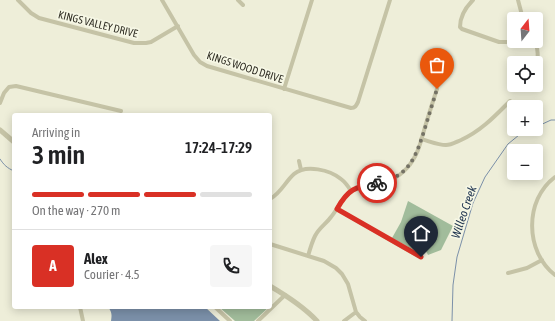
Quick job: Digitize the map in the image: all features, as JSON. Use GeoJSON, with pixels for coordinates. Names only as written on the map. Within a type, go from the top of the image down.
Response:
{"type":"FeatureCollection","features":[{"type":"Feature","properties":{"kind":"street","name":"KINGS VALLEY DRIVE"},"geometry":{"type":"LineString","coordinates":[[18,0],[30,13],[39,18],[134,43],[151,42],[178,26]]}},
{"type":"Feature","properties":{"kind":"street","name":"KINGS WOOD DRIVE"},"geometry":{"type":"LineString","coordinates":[[162,0],[194,55],[200,62],[207,66],[348,108],[353,108]]}},
{"type":"Feature","properties":{"kind":"street"},"geometry":{"type":"LineString","coordinates":[[238,0],[243,5]]}},
{"type":"Feature","properties":{"kind":"street"},"geometry":{"type":"LineString","coordinates":[[284,89],[312,0]]}},
{"type":"Feature","properties":{"kind":"street"},"geometry":{"type":"LineString","coordinates":[[356,113],[353,108],[358,102],[390,0]]}},
{"type":"Feature","properties":{"kind":"street"},"geometry":{"type":"LineString","coordinates":[[473,0],[463,14],[458,28],[496,41],[507,42]]}},
{"type":"Feature","properties":{"kind":"street"},"geometry":{"type":"LineString","coordinates":[[518,0],[521,12]]}},
{"type":"Feature","properties":{"kind":"street"},"geometry":{"type":"LineString","coordinates":[[0,103],[8,85],[121,111]]}},
{"type":"Feature","properties":{"kind":"street"},"geometry":{"type":"LineString","coordinates":[[308,256],[317,232],[331,217],[343,198],[351,191],[361,186],[386,182],[406,169],[416,156],[437,89]]}},
{"type":"Feature","properties":{"kind":"street"},"geometry":{"type":"LineString","coordinates":[[422,139],[438,144],[452,144],[477,132],[507,104]]}},
{"type":"Feature","properties":{"kind":"street"},"geometry":{"type":"LineString","coordinates":[[0,130],[12,140]]}},
{"type":"Feature","properties":{"kind":"street"},"geometry":{"type":"LineString","coordinates":[[299,161],[301,170]]}},
{"type":"Feature","properties":{"kind":"street"},"geometry":{"type":"LineString","coordinates":[[272,198],[277,195],[293,176],[301,170],[315,169],[334,174],[343,180],[351,191]]}},
{"type":"Feature","properties":{"kind":"street"},"geometry":{"type":"LineString","coordinates":[[555,177],[542,190],[533,214],[532,230],[535,246],[542,260],[555,275]]}},
{"type":"Feature","properties":{"kind":"street"},"geometry":{"type":"LineString","coordinates":[[337,209],[421,257]]}},
{"type":"Feature","properties":{"kind":"street"},"geometry":{"type":"LineString","coordinates":[[272,245],[324,261],[336,268],[348,284],[358,318],[365,321]]}},
{"type":"Feature","properties":{"kind":"street"},"geometry":{"type":"LineString","coordinates":[[508,273],[527,268],[542,260]]}},
{"type":"Feature","properties":{"kind":"street"},"geometry":{"type":"LineString","coordinates":[[272,287],[286,295],[317,321]]}},
{"type":"Feature","properties":{"kind":"street"},"geometry":{"type":"LineString","coordinates":[[272,308],[286,295]]}},
{"type":"Feature","properties":{"kind":"street"},"geometry":{"type":"LineString","coordinates":[[80,309],[82,321]]}},
{"type":"Feature","properties":{"kind":"street"},"geometry":{"type":"LineString","coordinates":[[217,309],[230,321]]}},
{"type":"Feature","properties":{"kind":"street"},"geometry":{"type":"LineString","coordinates":[[258,321],[271,309]]}},
{"type":"Feature","properties":{"kind":"street"},"geometry":{"type":"LineString","coordinates":[[344,321],[356,312]]}},
{"type":"Feature","properties":{"kind":"green space"},"geometry":{"type":"Polygon","coordinates":[[[408,201],[453,226],[441,250],[428,255],[425,250],[416,251],[392,238],[401,222],[408,201]]]}},
{"type":"Feature","properties":{"kind":"green space"},"geometry":{"type":"Polygon","coordinates":[[[221,309],[267,309],[254,321],[235,321],[221,309]]]}},
{"type":"Feature","properties":{"kind":"water"},"geometry":{"type":"Polygon","coordinates":[[[109,309],[207,309],[220,321],[111,321],[112,317],[109,309]]]}},
{"type":"Feature","properties":{"kind":"waterway","name":"Willeo Creek"},"geometry":{"type":"LineString","coordinates":[[543,124],[555,120]]}},
{"type":"Feature","properties":{"kind":"waterway","name":"Willeo Creek"},"geometry":{"type":"LineString","coordinates":[[452,321],[453,285],[457,257],[473,203],[485,177],[508,144],[518,136]]}},
{"type":"Feature","properties":{"kind":"waterway"},"geometry":{"type":"LineString","coordinates":[[0,159],[12,170]]}},
{"type":"Feature","properties":{"kind":"way so far"},"geometry":{"type":"LineString","coordinates":[[377,183],[386,182],[400,174],[416,156],[437,89]]}},
{"type":"Feature","properties":{"kind":"route"},"geometry":{"type":"LineString","coordinates":[[377,183],[361,186],[351,191],[343,198],[337,209],[421,257]]}}]}
